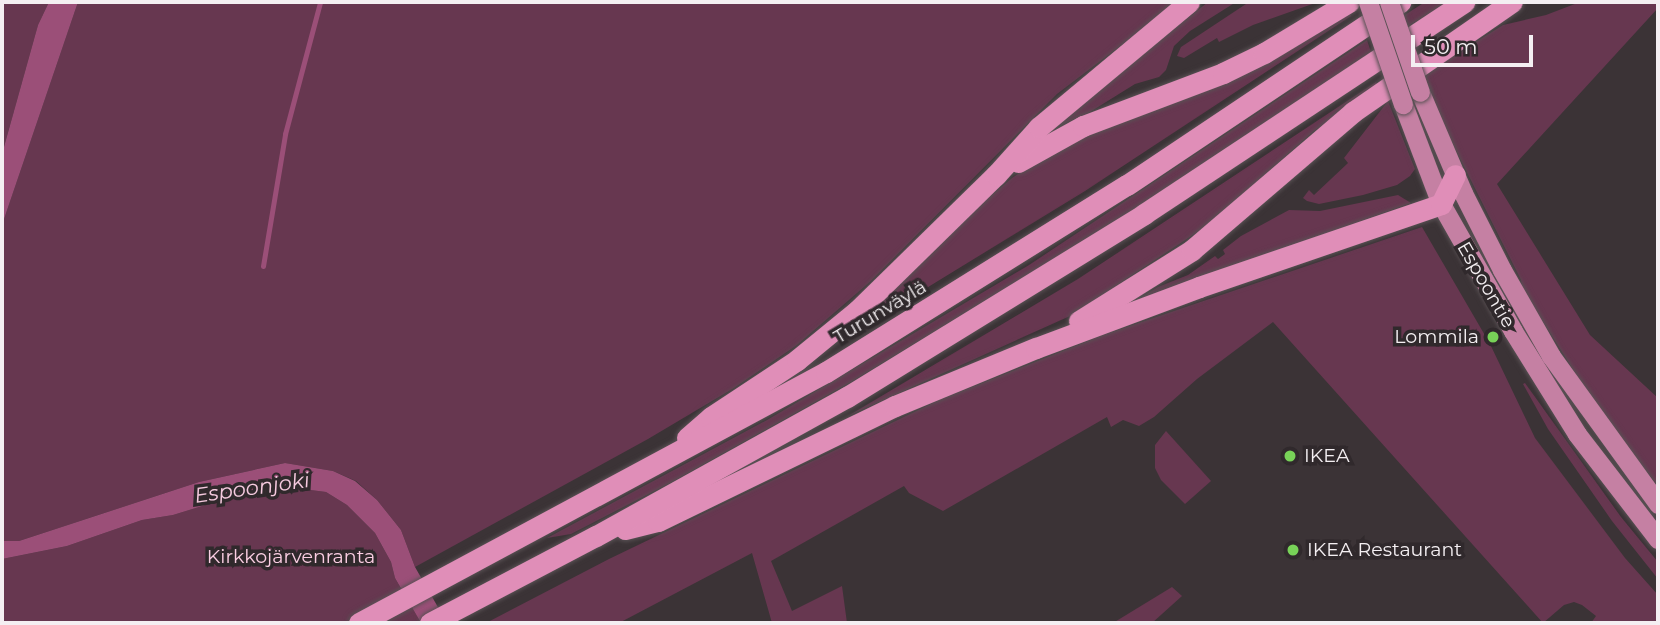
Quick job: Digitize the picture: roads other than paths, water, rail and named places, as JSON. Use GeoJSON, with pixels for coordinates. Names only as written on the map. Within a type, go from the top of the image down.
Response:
{"type":"FeatureCollection","features":[{"type":"Feature","properties":{"kind":"highway"},"geometry":{"type":"LineString","coordinates":[[660,463],[711,417],[797,360],[858,310],[996,175],[1039,127],[1189,2]]}},
{"type":"Feature","properties":{"kind":"highway"},"geometry":{"type":"LineString","coordinates":[[996,175],[1050,141],[1223,73],[1264,53],[1349,2]]}},
{"type":"Feature","properties":{"kind":"highway","name":"Turunväylä"},"geometry":{"type":"LineString","coordinates":[[359,623],[826,372],[1127,185],[1400,2]]}},
{"type":"Feature","properties":{"kind":"highway"},"geometry":{"type":"LineString","coordinates":[[437,620],[596,536],[847,397],[1144,214],[1464,2]]}},
{"type":"Feature","properties":{"kind":"highway"},"geometry":{"type":"LineString","coordinates":[[1036,348],[1192,250],[1353,112],[1512,2]]}},
{"type":"Feature","properties":{"kind":"highway"},"geometry":{"type":"LineString","coordinates":[[596,536],[658,521],[895,406],[1036,348],[1199,287],[1441,204],[1455,175]]}},
{"type":"Feature","properties":{"kind":"main road","name":"Espoontie"},"geometry":{"type":"LineString","coordinates":[[1368,2],[1441,204],[1513,331],[1577,434],[1658,539]]}},
{"type":"Feature","properties":{"kind":"main road","name":"Espoontie"},"geometry":{"type":"LineString","coordinates":[[1390,2],[1420,92],[1455,175],[1502,270],[1551,355],[1595,421],[1658,503]]}},
{"type":"Feature","properties":{"kind":"water"},"geometry":{"type":"Polygon","coordinates":[[[49,2],[78,2],[2,225],[2,154],[38,25],[49,2]]]}},
{"type":"Feature","properties":{"kind":"water","name":"Espoonjoki"},"geometry":{"type":"Polygon","coordinates":[[[285,463],[333,471],[355,481],[377,500],[401,530],[415,567],[447,623],[421,623],[395,578],[391,562],[375,533],[347,505],[326,492],[295,488],[225,499],[173,515],[142,520],[67,546],[2,559],[2,541],[19,541],[199,482],[285,463]]]}},
{"type":"Feature","properties":{"kind":"waterway"},"geometry":{"type":"LineString","coordinates":[[263,266],[285,134],[320,2]]}},
{"type":"Feature","properties":{"kind":"place","name":"Lommila"},"geometry":{"type":"Point","coordinates":[1493,337]}},
{"type":"Feature","properties":{"kind":"place","name":"IKEA"},"geometry":{"type":"Point","coordinates":[1290,456]}},
{"type":"Feature","properties":{"kind":"place","name":"IKEA Restaurant"},"geometry":{"type":"Point","coordinates":[1293,550]}},
{"type":"Feature","properties":{"kind":"park label","name":"Kirkkojärvenranta"},"geometry":{"type":"Point","coordinates":[291,557]}}]}
